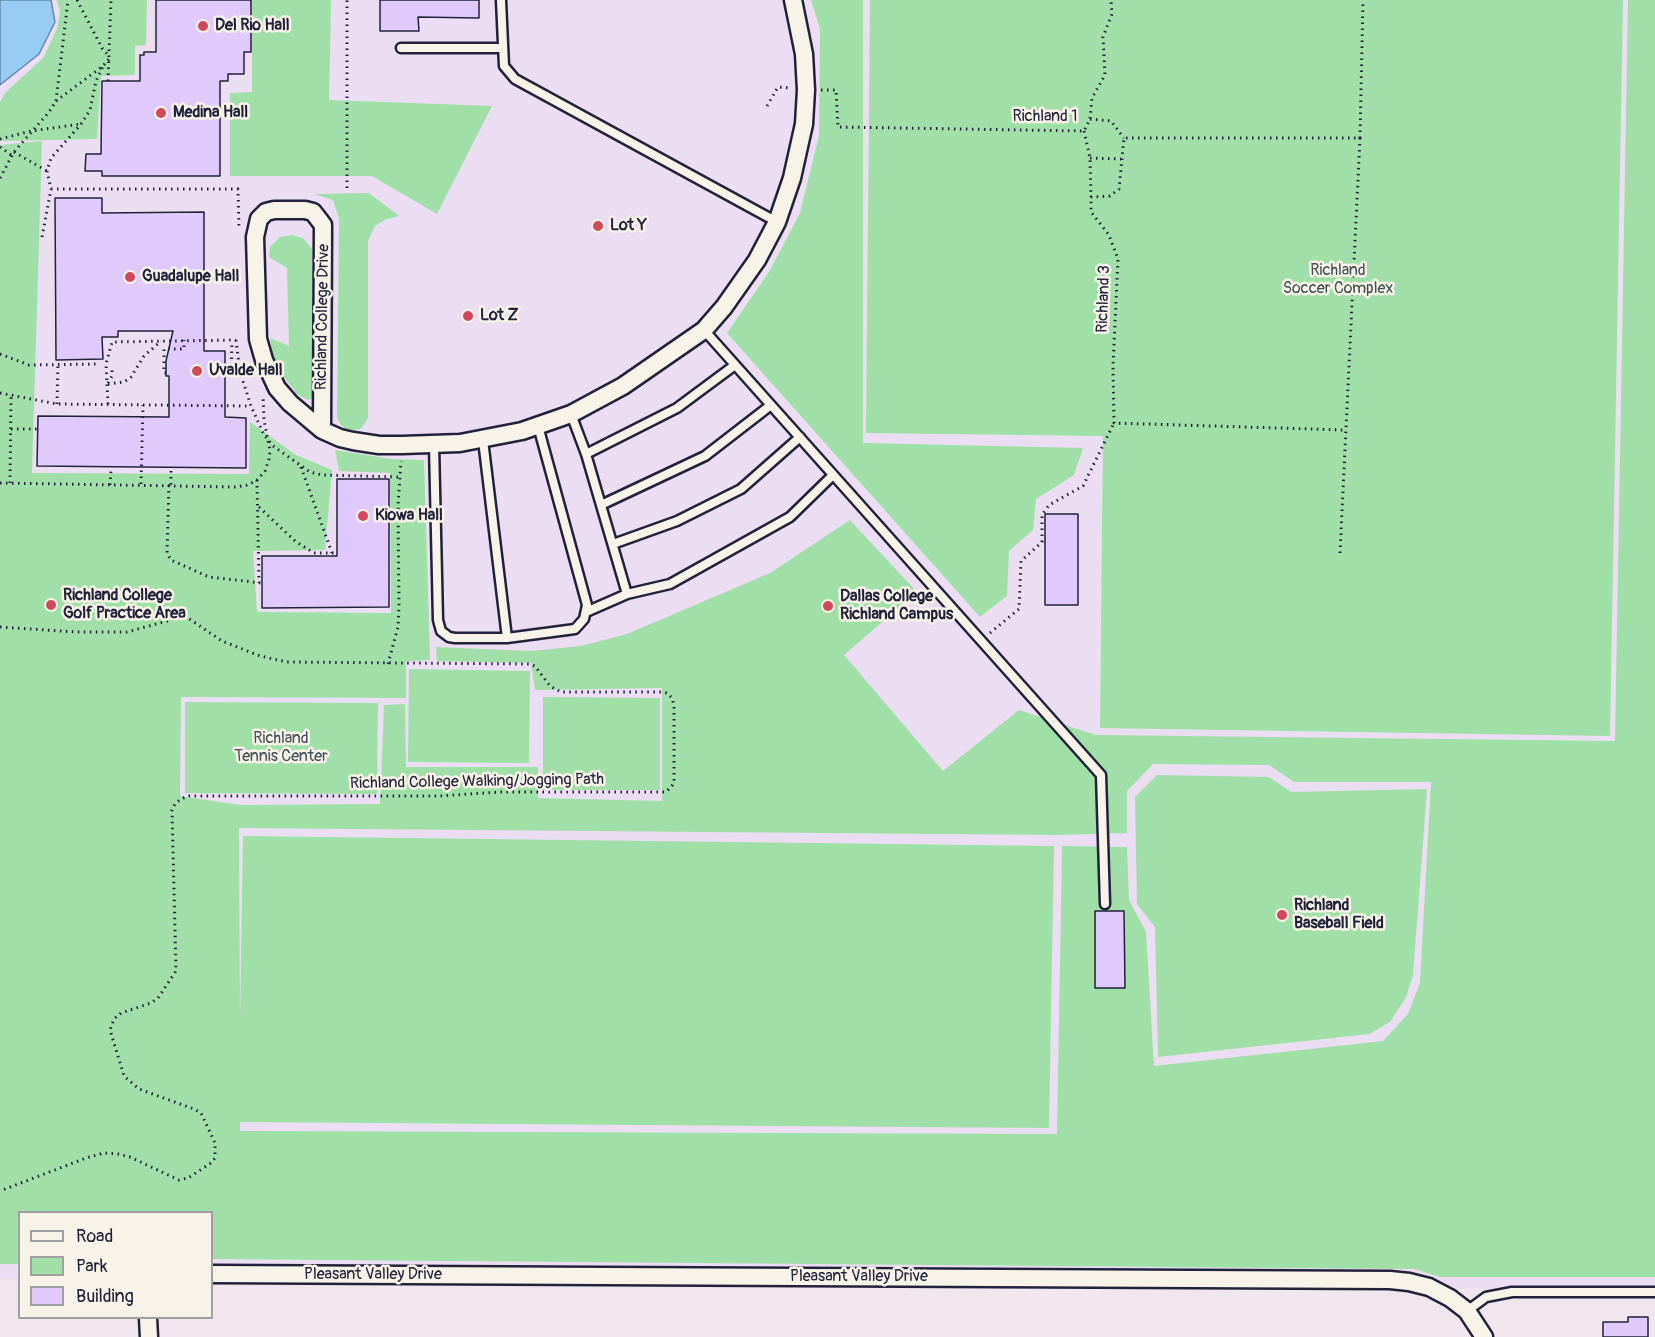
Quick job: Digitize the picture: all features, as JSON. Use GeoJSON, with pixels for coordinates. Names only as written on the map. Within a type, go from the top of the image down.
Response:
{"type":"FeatureCollection","features":[{"type":"Feature","properties":{"kind":"street","name":"Richland College Drive"},"geometry":{"type":"LineString","coordinates":[[322,430],[323,225],[314,212],[274,210],[266,212],[259,219],[256,228],[254,253],[257,329],[261,350],[277,387],[290,403],[322,430],[340,438],[367,444],[434,445],[483,440],[538,426],[572,414],[623,386],[704,330],[724,307],[757,260],[777,222],[792,178],[804,124],[806,90],[804,54],[793,0]]}},
{"type":"Feature","properties":{"kind":"street","name":"Pleasant Valley Drive"},"geometry":{"type":"LineString","coordinates":[[213,1274],[1390,1280],[1429,1287],[1450,1298],[1467,1311],[1484,1337]]}},
{"type":"Feature","properties":{"kind":"street"},"geometry":{"type":"LineString","coordinates":[[148,1319],[148,1337]]}},
{"type":"Feature","properties":{"kind":"lane"},"geometry":{"type":"LineString","coordinates":[[501,0],[504,66],[515,79],[777,222]]}},
{"type":"Feature","properties":{"kind":"lane"},"geometry":{"type":"LineString","coordinates":[[401,48],[502,48]]}},
{"type":"Feature","properties":{"kind":"lane"},"geometry":{"type":"LineString","coordinates":[[704,330],[1101,775],[1105,904]]}},
{"type":"Feature","properties":{"kind":"lane"},"geometry":{"type":"LineString","coordinates":[[586,454],[677,408],[735,365]]}},
{"type":"Feature","properties":{"kind":"lane"},"geometry":{"type":"LineString","coordinates":[[601,505],[705,456],[771,405]]}},
{"type":"Feature","properties":{"kind":"lane"},"geometry":{"type":"LineString","coordinates":[[572,414],[627,594]]}},
{"type":"Feature","properties":{"kind":"lane"},"geometry":{"type":"LineString","coordinates":[[434,445],[439,626],[445,634],[455,638],[507,638],[575,628],[584,619],[587,605],[538,426]]}},
{"type":"Feature","properties":{"kind":"lane"},"geometry":{"type":"LineString","coordinates":[[613,544],[677,521],[741,489],[800,437]]}},
{"type":"Feature","properties":{"kind":"lane"},"geometry":{"type":"LineString","coordinates":[[483,440],[507,638]]}},
{"type":"Feature","properties":{"kind":"lane"},"geometry":{"type":"LineString","coordinates":[[586,612],[627,594],[670,584],[790,518],[833,475]]}},
{"type":"Feature","properties":{"kind":"lane"},"geometry":{"type":"LineString","coordinates":[[1467,1311],[1486,1297],[1512,1292],[1655,1292]]}},
{"type":"Feature","properties":{"kind":"path"},"geometry":{"type":"LineString","coordinates":[[56,101],[68,0]]}},
{"type":"Feature","properties":{"kind":"path"},"geometry":{"type":"LineString","coordinates":[[76,0],[102,48],[110,58]]}},
{"type":"Feature","properties":{"kind":"path"},"geometry":{"type":"LineString","coordinates":[[108,81],[111,0]]}},
{"type":"Feature","properties":{"kind":"path"},"geometry":{"type":"LineString","coordinates":[[347,0],[347,188]]}},
{"type":"Feature","properties":{"kind":"path","name":"Richland 1"},"geometry":{"type":"LineString","coordinates":[[821,90],[836,90],[838,127],[1084,131],[1090,119],[1092,98],[1105,75],[1103,37],[1112,14],[1111,0]]}},
{"type":"Feature","properties":{"kind":"path"},"geometry":{"type":"LineString","coordinates":[[1340,552],[1344,430],[1360,138],[1364,0]]}},
{"type":"Feature","properties":{"kind":"path"},"geometry":{"type":"LineString","coordinates":[[0,178],[13,153],[56,101],[103,66],[110,58]]}},
{"type":"Feature","properties":{"kind":"path"},"geometry":{"type":"LineString","coordinates":[[42,237],[51,189],[47,171],[51,158],[81,124],[90,110],[96,81],[103,66]]}},
{"type":"Feature","properties":{"kind":"path"},"geometry":{"type":"LineString","coordinates":[[767,105],[778,87],[791,88]]}},
{"type":"Feature","properties":{"kind":"path"},"geometry":{"type":"LineString","coordinates":[[1090,119],[1111,121],[1124,138],[1119,189],[1110,196],[1091,197]]}},
{"type":"Feature","properties":{"kind":"path"},"geometry":{"type":"LineString","coordinates":[[0,139],[31,131],[81,124]]}},
{"type":"Feature","properties":{"kind":"path"},"geometry":{"type":"LineString","coordinates":[[1084,131],[1090,158],[1121,159]]}},
{"type":"Feature","properties":{"kind":"path"},"geometry":{"type":"LineString","coordinates":[[1124,138],[1360,138]]}},
{"type":"Feature","properties":{"kind":"path"},"geometry":{"type":"LineString","coordinates":[[0,147],[47,171]]}},
{"type":"Feature","properties":{"kind":"path","name":"Richland 3"},"geometry":{"type":"LineString","coordinates":[[1090,158],[1091,212],[1109,235],[1118,259],[1113,366],[1114,423]]}},
{"type":"Feature","properties":{"kind":"path"},"geometry":{"type":"LineString","coordinates":[[51,189],[238,189]]}},
{"type":"Feature","properties":{"kind":"path"},"geometry":{"type":"LineString","coordinates":[[239,207],[246,208]]}},
{"type":"Feature","properties":{"kind":"path"},"geometry":{"type":"LineString","coordinates":[[166,374],[164,374],[164,349],[184,349],[184,340]]}},
{"type":"Feature","properties":{"kind":"path"},"geometry":{"type":"LineString","coordinates":[[108,404],[106,364],[112,342],[236,340]]}},
{"type":"Feature","properties":{"kind":"path"},"geometry":{"type":"LineString","coordinates":[[229,375],[231,375],[236,340]]}},
{"type":"Feature","properties":{"kind":"path"},"geometry":{"type":"LineString","coordinates":[[236,340],[240,372],[250,406],[268,441],[310,472],[322,475],[400,477]]}},
{"type":"Feature","properties":{"kind":"path"},"geometry":{"type":"LineString","coordinates":[[108,384],[124,382],[131,377],[144,356],[162,341]]}},
{"type":"Feature","properties":{"kind":"path"},"geometry":{"type":"LineString","coordinates":[[0,354],[29,364],[100,364]]}},
{"type":"Feature","properties":{"kind":"path"},"geometry":{"type":"LineString","coordinates":[[57,404],[58,363]]}},
{"type":"Feature","properties":{"kind":"path"},"geometry":{"type":"LineString","coordinates":[[108,384],[112,376],[112,368]]}},
{"type":"Feature","properties":{"kind":"path"},"geometry":{"type":"LineString","coordinates":[[0,483],[236,487],[248,485],[257,480],[265,471],[269,459],[262,403],[268,370]]}},
{"type":"Feature","properties":{"kind":"path"},"geometry":{"type":"LineString","coordinates":[[0,393],[57,404],[250,406]]}},
{"type":"Feature","properties":{"kind":"path"},"geometry":{"type":"LineString","coordinates":[[10,483],[11,395]]}},
{"type":"Feature","properties":{"kind":"path"},"geometry":{"type":"LineString","coordinates":[[141,485],[143,405]]}},
{"type":"Feature","properties":{"kind":"path"},"geometry":{"type":"LineString","coordinates":[[981,641],[1018,609],[1021,561],[1042,542],[1042,515],[1049,505],[1083,486],[1114,423],[1344,430]]}},
{"type":"Feature","properties":{"kind":"path"},"geometry":{"type":"LineString","coordinates":[[10,429],[38,429]]}},
{"type":"Feature","properties":{"kind":"path"},"geometry":{"type":"LineString","coordinates":[[388,664],[399,617],[402,445]]}},
{"type":"Feature","properties":{"kind":"path"},"geometry":{"type":"LineString","coordinates":[[258,505],[295,541],[314,553],[334,553],[300,465]]}},
{"type":"Feature","properties":{"kind":"path"},"geometry":{"type":"LineString","coordinates":[[110,485],[111,470]]}},
{"type":"Feature","properties":{"kind":"path"},"geometry":{"type":"LineString","coordinates":[[171,471],[167,552],[171,560],[209,578],[224,581],[261,583],[257,480]]}},
{"type":"Feature","properties":{"kind":"path","name":"Richland College Walking/Jogging Path"},"geometry":{"type":"LineString","coordinates":[[0,627],[128,633],[182,617],[188,618],[222,641],[260,656],[287,662],[529,664],[535,666],[550,686],[561,692],[667,693],[674,705],[672,786],[666,792],[661,793],[501,792],[439,796],[189,796],[181,799],[172,810],[176,971],[158,998],[151,1003],[121,1013],[114,1019],[110,1030],[124,1076],[139,1089],[201,1113],[215,1143],[215,1158],[212,1163],[189,1178],[179,1180],[130,1157],[104,1153],[0,1191]]}},
{"type":"Feature","properties":{"kind":"shaded area","name":"Dallas College Richland Campus"},"geometry":{"type":"Polygon","coordinates":[[[0,0],[1655,0],[1655,1290],[213,1280],[213,1211],[18,1211],[18,1279],[0,1279],[0,0]]]}},
{"type":"Feature","properties":{"kind":"green space"},"geometry":{"type":"Polygon","coordinates":[[[57,0],[147,0],[146,45],[135,46],[135,75],[101,76],[97,139],[0,141],[0,102],[6,92],[43,58],[57,29],[60,12],[57,0]]]}},
{"type":"Feature","properties":{"kind":"green space"},"geometry":{"type":"Polygon","coordinates":[[[252,0],[331,0],[329,100],[492,106],[437,214],[372,176],[230,176],[230,93],[252,92],[252,0]]]}},
{"type":"Feature","properties":{"kind":"green space"},"geometry":{"type":"Polygon","coordinates":[[[811,0],[863,0],[863,443],[1083,448],[1074,475],[1036,499],[1033,530],[1009,551],[1007,596],[980,617],[727,333],[769,272],[800,213],[819,136],[820,29],[811,0]]]}},
{"type":"Feature","properties":{"kind":"green space","name":"Richland Soccer Complex"},"geometry":{"type":"Polygon","coordinates":[[[870,0],[1623,0],[1610,736],[1100,728],[1103,436],[866,433],[870,0]]]}},
{"type":"Feature","properties":{"kind":"green space"},"geometry":{"type":"Polygon","coordinates":[[[1628,0],[1655,0],[1655,1277],[1440,1277],[1414,1269],[213,1259],[213,1211],[18,1211],[18,1264],[0,1264],[0,145],[42,141],[32,473],[249,474],[250,422],[296,455],[332,470],[325,550],[253,551],[257,612],[391,613],[390,473],[339,471],[335,450],[391,459],[424,460],[430,660],[406,661],[406,698],[181,697],[180,796],[240,805],[380,804],[384,705],[405,704],[406,767],[538,767],[538,798],[662,801],[662,688],[535,690],[531,663],[437,661],[436,647],[531,651],[581,646],[627,634],[770,573],[850,520],[917,592],[844,655],[943,771],[1019,710],[1096,735],[1615,741],[1628,0]],[[1153,764],[1127,791],[1127,833],[1058,835],[239,828],[240,1022],[243,836],[1054,846],[1049,1128],[240,1122],[240,1131],[1057,1134],[1062,846],[1127,847],[1129,900],[1146,932],[1154,1066],[1383,1041],[1408,1014],[1420,983],[1431,782],[1294,782],[1269,765],[1153,764]]]}},
{"type":"Feature","properties":{"kind":"green space"},"geometry":{"type":"Polygon","coordinates":[[[369,193],[399,216],[387,219],[375,226],[368,241],[368,418],[361,429],[353,430],[346,429],[337,418],[339,219],[333,200],[314,194],[369,193]]]}},
{"type":"Feature","properties":{"kind":"green space"},"geometry":{"type":"Polygon","coordinates":[[[292,235],[303,238],[312,249],[313,398],[308,400],[297,394],[283,375],[272,353],[270,338],[289,346],[287,268],[269,257],[270,247],[280,237],[292,235]]]}},
{"type":"Feature","properties":{"kind":"green space"},"geometry":{"type":"Polygon","coordinates":[[[409,669],[530,671],[529,763],[408,762],[409,669]]]}},
{"type":"Feature","properties":{"kind":"green space"},"geometry":{"type":"Polygon","coordinates":[[[543,697],[660,698],[660,790],[543,790],[543,697]]]}},
{"type":"Feature","properties":{"kind":"green space","name":"Richland Tennis Center"},"geometry":{"type":"Polygon","coordinates":[[[185,702],[378,703],[377,794],[185,793],[185,702]]]}},
{"type":"Feature","properties":{"kind":"green space","name":"Richland Baseball Field"},"geometry":{"type":"Polygon","coordinates":[[[1157,775],[1269,777],[1291,792],[1427,789],[1413,975],[1406,997],[1390,1022],[1369,1034],[1158,1057],[1155,927],[1137,904],[1135,797],[1157,775]]]}},
{"type":"Feature","properties":{"kind":"water"},"geometry":{"type":"Polygon","coordinates":[[[0,0],[51,0],[55,22],[39,54],[0,85],[0,0]]]}},
{"type":"Feature","properties":{"kind":"building"},"geometry":{"type":"Polygon","coordinates":[[[156,0],[251,0],[251,52],[244,52],[244,74],[228,74],[228,81],[220,81],[220,176],[102,176],[102,171],[85,171],[86,154],[101,154],[102,81],[140,81],[140,55],[144,55],[144,52],[156,52],[156,0]]]}},
{"type":"Feature","properties":{"kind":"building"},"geometry":{"type":"Polygon","coordinates":[[[380,0],[479,0],[479,18],[418,17],[419,31],[380,31],[380,0]]]}},
{"type":"Feature","properties":{"kind":"building"},"geometry":{"type":"Polygon","coordinates":[[[55,198],[102,198],[102,213],[204,212],[204,351],[225,351],[225,417],[246,418],[246,468],[37,466],[38,416],[169,417],[169,376],[166,376],[166,361],[173,331],[118,331],[118,337],[102,337],[103,359],[56,360],[55,198]]]}},
{"type":"Feature","properties":{"kind":"building","name":"Kiowa Hall"},"geometry":{"type":"Polygon","coordinates":[[[337,479],[389,479],[389,607],[262,608],[262,556],[337,556],[337,479]]]}},
{"type":"Feature","properties":{"kind":"building"},"geometry":{"type":"Polygon","coordinates":[[[1045,514],[1078,514],[1078,605],[1045,605],[1045,514]]]}},
{"type":"Feature","properties":{"kind":"building"},"geometry":{"type":"Polygon","coordinates":[[[1095,911],[1124,911],[1125,988],[1095,988],[1095,911]]]}},
{"type":"Feature","properties":{"kind":"building"},"geometry":{"type":"Polygon","coordinates":[[[1628,1317],[1648,1317],[1648,1337],[1603,1337],[1603,1322],[1628,1322],[1628,1317]]]}},
{"type":"Feature","properties":{"kind":"place","name":"Del Rio Hall"},"geometry":{"type":"Point","coordinates":[203,26]}},
{"type":"Feature","properties":{"kind":"place","name":"Medina Hall"},"geometry":{"type":"Point","coordinates":[161,113]}},
{"type":"Feature","properties":{"kind":"place","name":"Lot Y"},"geometry":{"type":"Point","coordinates":[598,226]}},
{"type":"Feature","properties":{"kind":"place","name":"Guadalupe Hall"},"geometry":{"type":"Point","coordinates":[130,277]}},
{"type":"Feature","properties":{"kind":"place","name":"Lot Z"},"geometry":{"type":"Point","coordinates":[468,316]}},
{"type":"Feature","properties":{"kind":"place","name":"Uvalde Hall"},"geometry":{"type":"Point","coordinates":[197,371]}},
{"type":"Feature","properties":{"kind":"place","name":"Kiowa Hall"},"geometry":{"type":"Point","coordinates":[363,516]}},
{"type":"Feature","properties":{"kind":"place","name":"Richland College Golf Practice Area"},"geometry":{"type":"Point","coordinates":[51,605]}},
{"type":"Feature","properties":{"kind":"place","name":"Dallas College Richland Campus"},"geometry":{"type":"Point","coordinates":[828,606]}},
{"type":"Feature","properties":{"kind":"place","name":"Richland Baseball Field"},"geometry":{"type":"Point","coordinates":[1282,915]}}]}
